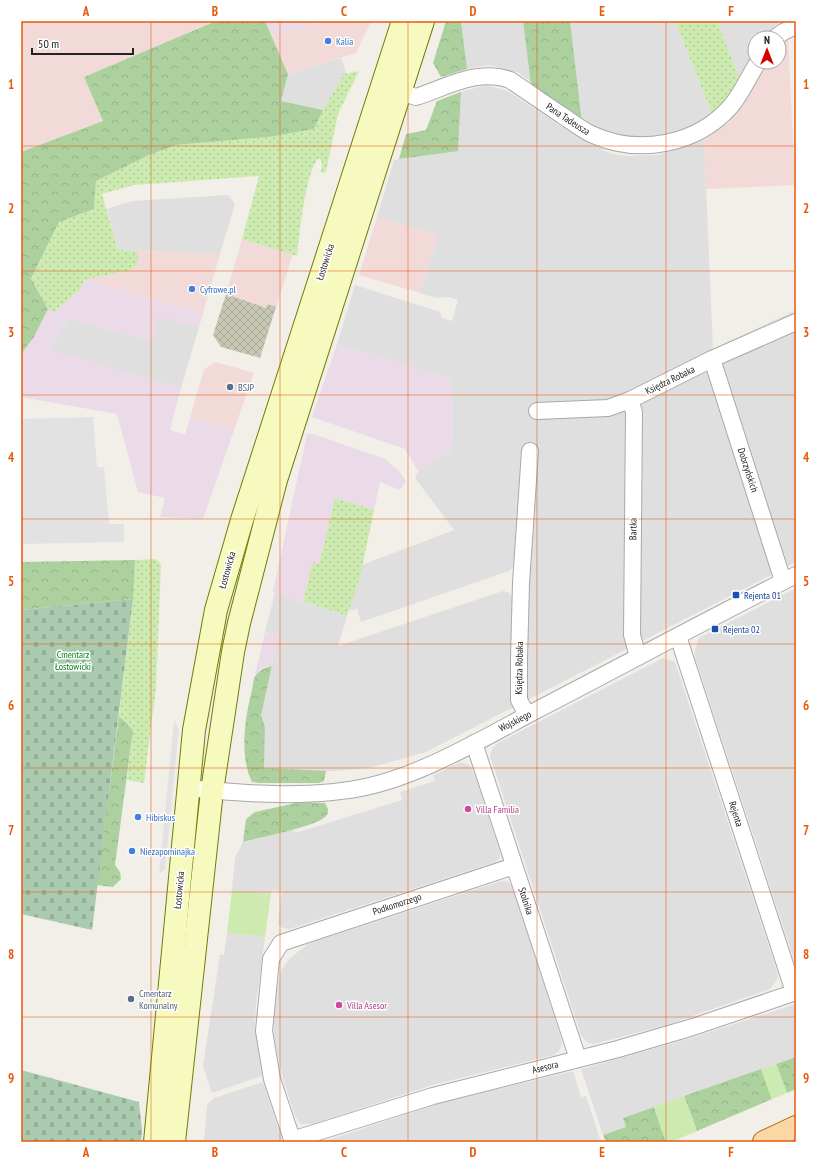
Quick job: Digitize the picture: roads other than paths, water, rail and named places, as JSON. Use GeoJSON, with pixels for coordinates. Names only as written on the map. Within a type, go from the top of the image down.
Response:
{"type":"FeatureCollection","features":[{"type":"Feature","properties":{"kind":"main road","name":"Łostowicka"},"geometry":{"type":"LineString","coordinates":[[155,1142],[194,730],[216,610],[242,520],[403,21]]}},
{"type":"Feature","properties":{"kind":"main road","name":"Łostowicka"},"geometry":{"type":"LineString","coordinates":[[174,1142],[212,791],[233,652],[249,583],[276,480],[423,21]]}},
{"type":"Feature","properties":{"kind":"main road"},"geometry":{"type":"LineString","coordinates":[[764,1142],[796,1127]]}},
{"type":"Feature","properties":{"kind":"street","name":"Pana Tadeusza"},"geometry":{"type":"LineString","coordinates":[[401,90],[406,94],[416,97],[473,77],[483,75],[500,76],[510,80],[590,134],[608,141],[622,144],[648,145],[667,143],[688,137],[712,123],[734,101],[753,70]]}},
{"type":"Feature","properties":{"kind":"street"},"geometry":{"type":"LineString","coordinates":[[386,73],[401,90]]}},
{"type":"Feature","properties":{"kind":"street","name":"Księdza Robaka"},"geometry":{"type":"LineString","coordinates":[[537,411],[608,408],[630,400],[712,360],[796,322]]}},
{"type":"Feature","properties":{"kind":"street","name":"Dobrzyńskich"},"geometry":{"type":"LineString","coordinates":[[712,360],[789,578]]}},
{"type":"Feature","properties":{"kind":"street","name":"Bartka"},"geometry":{"type":"LineString","coordinates":[[630,400],[634,412],[632,635],[638,657]]}},
{"type":"Feature","properties":{"kind":"street","name":"Księdza Robaka"},"geometry":{"type":"LineString","coordinates":[[527,715],[519,700],[519,658],[521,583],[530,451]]}},
{"type":"Feature","properties":{"kind":"street","name":"Wojskiego"},"geometry":{"type":"LineString","coordinates":[[189,788],[212,791],[296,794],[349,790],[390,781],[474,743],[789,578]]}},
{"type":"Feature","properties":{"kind":"street","name":"Rejenta"},"geometry":{"type":"LineString","coordinates":[[678,636],[795,992]]}},
{"type":"Feature","properties":{"kind":"street","name":"Stolnika"},"geometry":{"type":"LineString","coordinates":[[474,743],[578,1059]]}},
{"type":"Feature","properties":{"kind":"street","name":"Podkomorzego"},"geometry":{"type":"LineString","coordinates":[[280,943],[514,866]]}},
{"type":"Feature","properties":{"kind":"street","name":"Asesora"},"geometry":{"type":"LineString","coordinates":[[280,943],[271,959],[264,1031],[272,1079],[293,1141],[369,1118],[433,1096],[578,1059],[693,1027],[795,992]]}},
{"type":"Feature","properties":{"kind":"place","name":"Kalia"},"geometry":{"type":"Point","coordinates":[328,41]}},
{"type":"Feature","properties":{"kind":"place","name":"Cyfrowe.pl"},"geometry":{"type":"Point","coordinates":[192,289]}},
{"type":"Feature","properties":{"kind":"place","name":"BSJP"},"geometry":{"type":"Point","coordinates":[230,387]}},
{"type":"Feature","properties":{"kind":"place","name":"Rejenta 01"},"geometry":{"type":"Point","coordinates":[736,595]}},
{"type":"Feature","properties":{"kind":"place","name":"Rejenta 02"},"geometry":{"type":"Point","coordinates":[715,629]}},
{"type":"Feature","properties":{"kind":"place","name":"Villa Familia"},"geometry":{"type":"Point","coordinates":[468,809]}},
{"type":"Feature","properties":{"kind":"place","name":"Hibiskus"},"geometry":{"type":"Point","coordinates":[138,817]}},
{"type":"Feature","properties":{"kind":"place","name":"Niezapominajka"},"geometry":{"type":"Point","coordinates":[132,851]}},
{"type":"Feature","properties":{"kind":"place","name":"Cmentarz Komunalny"},"geometry":{"type":"Point","coordinates":[131,999]}},
{"type":"Feature","properties":{"kind":"place","name":"Villa Asesor"},"geometry":{"type":"Point","coordinates":[339,1005]}},
{"type":"Feature","properties":{"kind":"park label","name":"Cmentarz Łostowicki"},"geometry":{"type":"Point","coordinates":[73,660]}}]}
